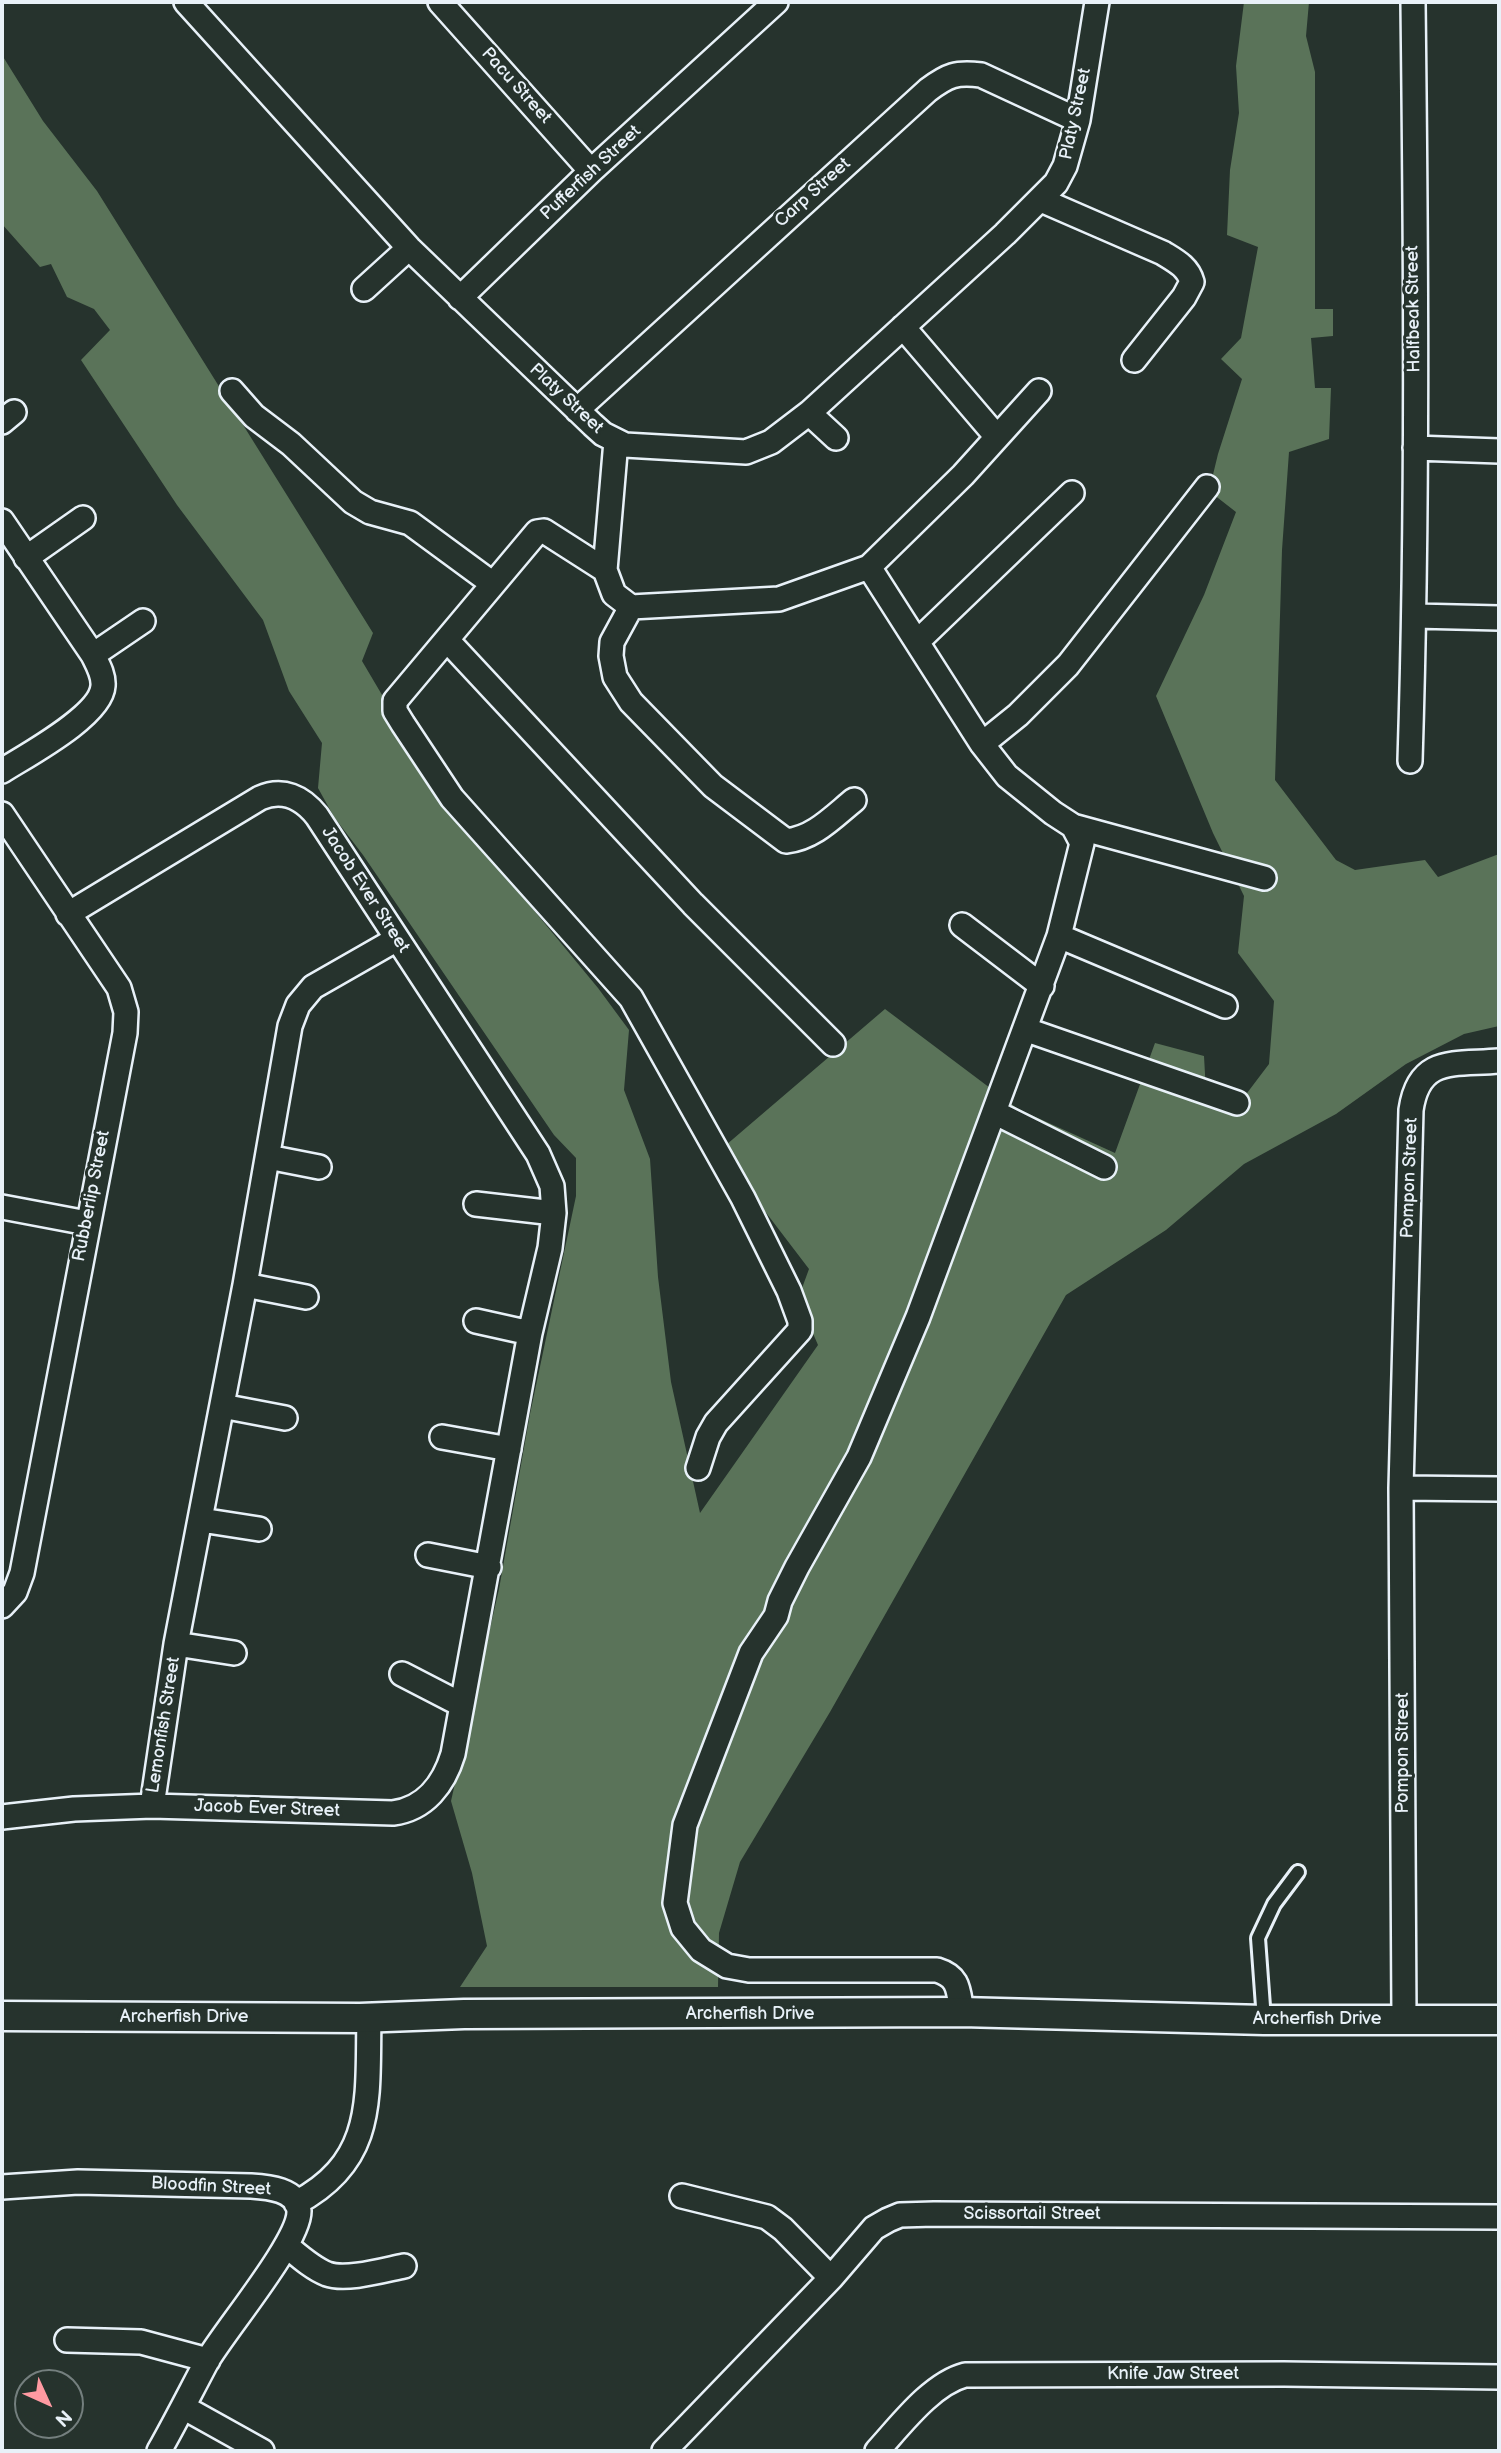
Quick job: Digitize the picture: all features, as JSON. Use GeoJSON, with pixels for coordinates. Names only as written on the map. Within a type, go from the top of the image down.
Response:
{"type":"FeatureCollection","features":[{"type":"Feature","properties":{"kind":"street"},"geometry":{"type":"LineString","coordinates":[[186,2],[409,248],[460,299]]}},
{"type":"Feature","properties":{"kind":"street","name":"Pacu Street"},"geometry":{"type":"LineString","coordinates":[[440,2],[592,171]]}},
{"type":"Feature","properties":{"kind":"street","name":"Pufferfish Street"},"geometry":{"type":"LineString","coordinates":[[460,299],[592,171],[776,2]]}},
{"type":"Feature","properties":{"kind":"street","name":"Platy Street"},"geometry":{"type":"LineString","coordinates":[[460,299],[603,434],[616,441],[635,446],[746,452],[771,442],[809,413],[1041,200],[1056,183],[1065,166],[1078,120],[1097,2]]}},
{"type":"Feature","properties":{"kind":"street","name":"Halfbeak Street"},"geometry":{"type":"LineString","coordinates":[[1410,761],[1415,616],[1413,2]]}},
{"type":"Feature","properties":{"kind":"street","name":"Carp Street"},"geometry":{"type":"LineString","coordinates":[[577,410],[819,187],[946,77],[965,73],[981,75],[1078,120]]}},
{"type":"Feature","properties":{"kind":"street"},"geometry":{"type":"LineString","coordinates":[[1041,200],[1163,253],[1190,274],[1192,282],[1184,297],[1135,360]]}},
{"type":"Feature","properties":{"kind":"street"},"geometry":{"type":"LineString","coordinates":[[363,289],[409,248]]}},
{"type":"Feature","properties":{"kind":"street"},"geometry":{"type":"LineString","coordinates":[[903,327],[997,437]]}},
{"type":"Feature","properties":{"kind":"street"},"geometry":{"type":"LineString","coordinates":[[232,391],[254,416],[292,444],[353,502],[370,512],[410,523],[493,584]]}},
{"type":"Feature","properties":{"kind":"street"},"geometry":{"type":"LineString","coordinates":[[616,441],[605,570],[614,594],[631,607],[779,599],[869,566],[963,475],[1039,391]]}},
{"type":"Feature","properties":{"kind":"street"},"geometry":{"type":"LineString","coordinates":[[809,413],[836,438]]}},
{"type":"Feature","properties":{"kind":"street"},"geometry":{"type":"LineString","coordinates":[[1415,448],[1499,451]]}},
{"type":"Feature","properties":{"kind":"street"},"geometry":{"type":"LineString","coordinates":[[982,744],[1018,715],[1068,665],[1207,487]]}},
{"type":"Feature","properties":{"kind":"street"},"geometry":{"type":"LineString","coordinates":[[917,642],[1072,493]]}},
{"type":"Feature","properties":{"kind":"street"},"geometry":{"type":"LineString","coordinates":[[26,558],[83,518]]}},
{"type":"Feature","properties":{"kind":"street"},"geometry":{"type":"LineString","coordinates":[[2,521],[93,655],[103,676],[102,695],[91,712],[2,771]]}},
{"type":"Feature","properties":{"kind":"street"},"geometry":{"type":"LineString","coordinates":[[605,570],[544,531],[537,532],[395,701],[395,710],[417,748],[452,798],[631,998],[743,1198],[789,1291],[800,1321],[800,1330],[716,1423],[708,1437],[698,1468]]}},
{"type":"Feature","properties":{"kind":"street"},"geometry":{"type":"LineString","coordinates":[[869,566],[982,744],[1007,776],[1053,813],[1073,826],[1264,878]]}},
{"type":"Feature","properties":{"kind":"street"},"geometry":{"type":"LineString","coordinates":[[631,607],[612,642],[615,677],[631,702],[713,786],[786,841],[799,840],[810,835],[854,800]]}},
{"type":"Feature","properties":{"kind":"street"},"geometry":{"type":"LineString","coordinates":[[1415,616],[1499,618]]}},
{"type":"Feature","properties":{"kind":"street"},"geometry":{"type":"LineString","coordinates":[[93,655],[143,621]]}},
{"type":"Feature","properties":{"kind":"street"},"geometry":{"type":"LineString","coordinates":[[446,640],[693,904],[833,1044]]}},
{"type":"Feature","properties":{"kind":"street","name":"Jacob Ever Street"},"geometry":{"type":"LineString","coordinates":[[2,1818],[74,1809],[152,1806],[404,1812],[425,1801],[443,1780],[453,1754],[530,1333],[550,1248],[554,1213],[552,1186],[538,1154],[312,810],[294,797],[277,793],[260,798],[68,914]]}},
{"type":"Feature","properties":{"kind":"street","name":"Rubberlip Street"},"geometry":{"type":"LineString","coordinates":[[2,814],[119,988],[126,1012],[125,1033],[22,1573],[15,1592],[2,1606]]}},
{"type":"Feature","properties":{"kind":"street"},"geometry":{"type":"LineString","coordinates":[[962,2012],[956,1980],[937,1970],[749,1970],[727,1966],[701,1950],[683,1928],[675,1903],[685,1825],[751,1653],[776,1616],[780,1601],[797,1567],[859,1457],[918,1317],[1027,1030],[1059,936],[1082,843],[1073,826]]}},
{"type":"Feature","properties":{"kind":"street"},"geometry":{"type":"LineString","coordinates":[[962,925],[1042,986]]}},
{"type":"Feature","properties":{"kind":"street"},"geometry":{"type":"LineString","coordinates":[[1059,936],[1225,1006]]}},
{"type":"Feature","properties":{"kind":"street","name":"Lemonfish Street"},"geometry":{"type":"LineString","coordinates":[[152,1806],[176,1644],[245,1284],[290,1026],[298,1005],[313,987],[397,939]]}},
{"type":"Feature","properties":{"kind":"street"},"geometry":{"type":"LineString","coordinates":[[1027,1030],[1237,1103]]}},
{"type":"Feature","properties":{"kind":"street","name":"Pompon Street"},"geometry":{"type":"LineString","coordinates":[[1404,2019],[1401,1488],[1413,1100],[1419,1081],[1431,1070],[1499,1061]]}},
{"type":"Feature","properties":{"kind":"street"},"geometry":{"type":"LineString","coordinates":[[994,1112],[1104,1167]]}},
{"type":"Feature","properties":{"kind":"street"},"geometry":{"type":"LineString","coordinates":[[268,1157],[318,1167]]}},
{"type":"Feature","properties":{"kind":"street"},"geometry":{"type":"LineString","coordinates":[[476,1204],[554,1213]]}},
{"type":"Feature","properties":{"kind":"street"},"geometry":{"type":"LineString","coordinates":[[2,1207],[87,1223]]}},
{"type":"Feature","properties":{"kind":"street"},"geometry":{"type":"LineString","coordinates":[[245,1284],[306,1297]]}},
{"type":"Feature","properties":{"kind":"street"},"geometry":{"type":"LineString","coordinates":[[475,1321],[530,1333]]}},
{"type":"Feature","properties":{"kind":"street"},"geometry":{"type":"LineString","coordinates":[[222,1406],[285,1418]]}},
{"type":"Feature","properties":{"kind":"street"},"geometry":{"type":"LineString","coordinates":[[442,1437],[509,1449]]}},
{"type":"Feature","properties":{"kind":"street"},"geometry":{"type":"LineString","coordinates":[[1401,1488],[1499,1489]]}},
{"type":"Feature","properties":{"kind":"street"},"geometry":{"type":"LineString","coordinates":[[201,1520],[259,1529]]}},
{"type":"Feature","properties":{"kind":"street"},"geometry":{"type":"LineString","coordinates":[[428,1555],[489,1567]]}},
{"type":"Feature","properties":{"kind":"street","name":"Lemonfish Street"},"geometry":{"type":"LineString","coordinates":[[176,1644],[234,1653]]}},
{"type":"Feature","properties":{"kind":"street"},"geometry":{"type":"LineString","coordinates":[[402,1674],[462,1705]]}},
{"type":"Feature","properties":{"kind":"street","name":"Archerfish Drive"},"geometry":{"type":"LineString","coordinates":[[2,2016],[369,2017],[464,2014],[962,2012],[1264,2020],[1499,2020]]}},
{"type":"Feature","properties":{"kind":"street"},"geometry":{"type":"LineString","coordinates":[[296,2203],[318,2191],[338,2173],[359,2139],[366,2110],[369,2017]]}},
{"type":"Feature","properties":{"kind":"street","name":"Bloodfin Street"},"geometry":{"type":"LineString","coordinates":[[2,2187],[78,2182],[251,2186],[278,2190],[296,2203],[299,2210],[298,2220],[286,2246],[208,2360],[159,2451]]}},
{"type":"Feature","properties":{"kind":"street"},"geometry":{"type":"LineString","coordinates":[[682,2196],[766,2217],[783,2229],[831,2278]]}},
{"type":"Feature","properties":{"kind":"street","name":"Scissortail Street"},"geometry":{"type":"LineString","coordinates":[[664,2451],[831,2278],[874,2228],[900,2216],[1499,2217]]}},
{"type":"Feature","properties":{"kind":"street"},"geometry":{"type":"LineString","coordinates":[[286,2246],[309,2264],[330,2275],[354,2275],[404,2266]]}},
{"type":"Feature","properties":{"kind":"street"},"geometry":{"type":"LineString","coordinates":[[67,2340],[141,2342],[208,2360]]}},
{"type":"Feature","properties":{"kind":"street","name":"Knife Jaw Street"},"geometry":{"type":"LineString","coordinates":[[877,2451],[934,2392],[965,2375],[1284,2374],[1499,2377]]}},
{"type":"Feature","properties":{"kind":"street"},"geometry":{"type":"LineString","coordinates":[[183,2407],[261,2451]]}},
{"type":"Feature","properties":{"kind":"lane"},"geometry":{"type":"LineString","coordinates":[[1264,2020],[1258,1937],[1275,1904],[1298,1872]]}},
{"type":"Feature","properties":{"kind":"green space"},"geometry":{"type":"Polygon","coordinates":[[[1244,2],[1309,2],[1306,36],[1315,72],[1315,309],[1333,309],[1333,336],[1311,338],[1315,388],[1331,388],[1329,439],[1289,452],[1282,550],[1275,780],[1336,860],[1355,870],[1425,860],[1438,877],[1499,854],[1499,1026],[1464,1034],[1406,1064],[1336,1114],[1244,1164],[1166,1230],[1066,1295],[830,1712],[740,1862],[719,1933],[718,1987],[460,1987],[487,1946],[472,1873],[451,1801],[499,1589],[530,1414],[576,1196],[576,1158],[554,1135],[363,855],[334,817],[318,788],[322,743],[289,691],[263,620],[177,505],[81,360],[110,330],[94,309],[67,297],[51,264],[40,267],[2,224],[2,55],[43,121],[97,191],[373,633],[362,661],[447,805],[598,988],[629,1030],[624,1090],[650,1159],[658,1277],[671,1382],[700,1513],[818,1345],[798,1299],[809,1269],[719,1151],[885,1009],[1018,1109],[1115,1153],[1155,1043],[1204,1056],[1206,1092],[1241,1101],[1269,1064],[1274,1001],[1238,953],[1244,896],[1213,833],[1156,696],[1204,595],[1236,512],[1209,491],[1242,379],[1221,359],[1241,338],[1258,247],[1227,235],[1230,170],[1239,113],[1236,66],[1244,2]]]}}]}
